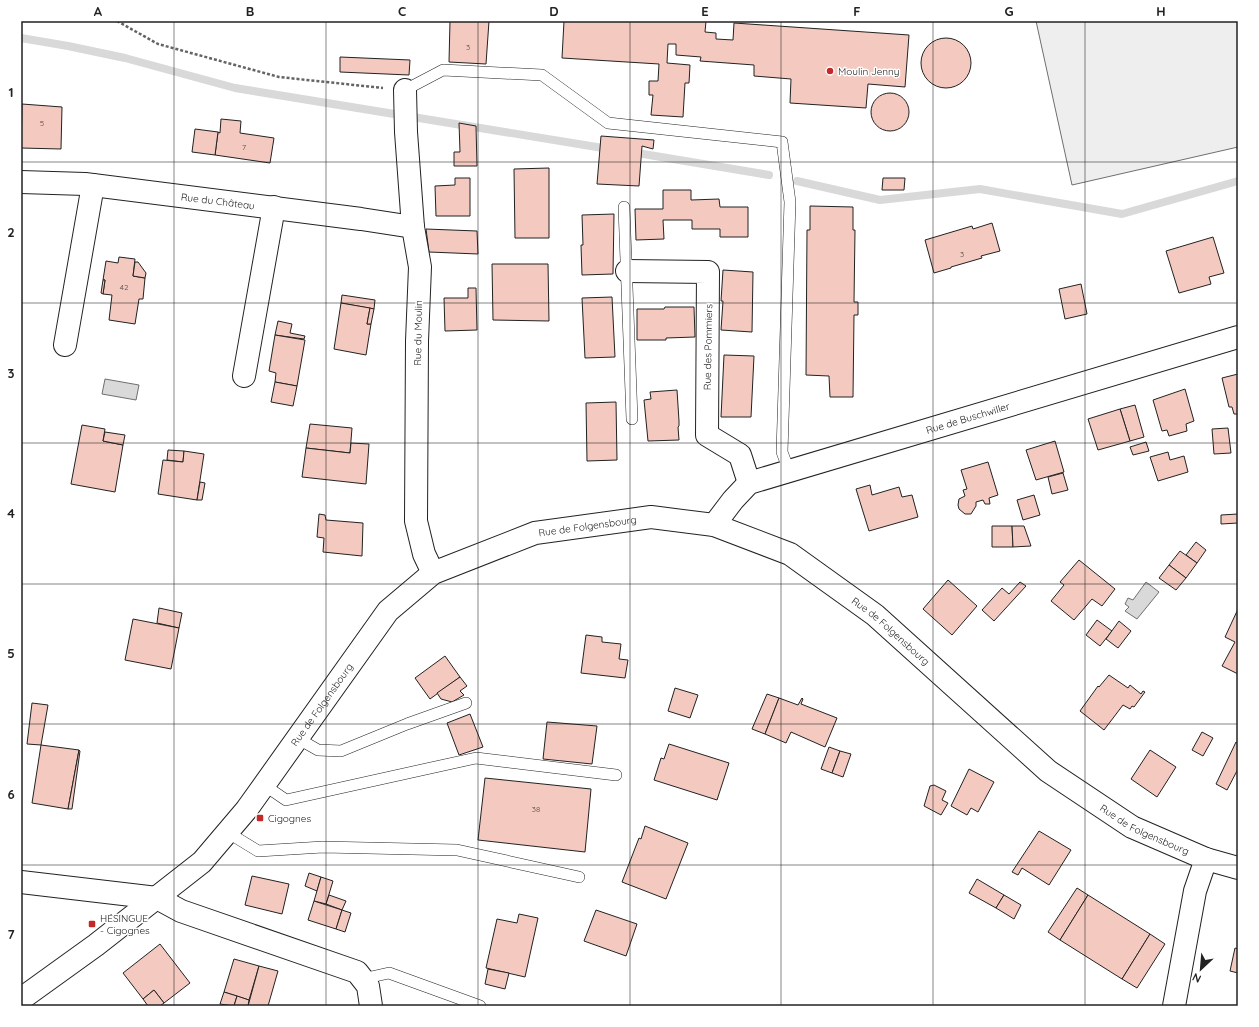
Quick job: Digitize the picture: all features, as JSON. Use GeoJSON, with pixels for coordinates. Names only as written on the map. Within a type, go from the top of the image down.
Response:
{"type":"FeatureCollection","features":[{"type":"Feature","properties":{"kind":"street","name":"Rue du Moulin"},"geometry":{"type":"LineString","coordinates":[[405,94],[406,132],[414,227],[420,267],[417,341],[416,521],[424,554],[433,573]]}},
{"type":"Feature","properties":{"kind":"street","name":"Rue du Château"},"geometry":{"type":"LineString","coordinates":[[21,182],[93,185],[274,207],[414,227]]}},
{"type":"Feature","properties":{"kind":"street"},"geometry":{"type":"LineString","coordinates":[[65,345],[93,185]]}},
{"type":"Feature","properties":{"kind":"street"},"geometry":{"type":"LineString","coordinates":[[244,376],[274,207]]}},
{"type":"Feature","properties":{"kind":"street","name":"Rue des Pommiers"},"geometry":{"type":"LineString","coordinates":[[627,270],[708,272],[707,435],[740,455],[749,483]]}},
{"type":"Feature","properties":{"kind":"street","name":"Rue de Buschwiller"},"geometry":{"type":"LineString","coordinates":[[749,483],[1238,337]]}},
{"type":"Feature","properties":{"kind":"street"},"geometry":{"type":"LineString","coordinates":[[714,524],[749,483]]}},
{"type":"Feature","properties":{"kind":"street","name":"Rue de Folgensbourg"},"geometry":{"type":"LineString","coordinates":[[21,999],[96,945],[202,862],[264,785],[388,611],[433,573],[535,533],[651,518],[714,524],[790,554],[875,615],[1048,771],[1132,827],[1206,859],[1238,868]]}},
{"type":"Feature","properties":{"kind":"street"},"geometry":{"type":"LineString","coordinates":[[1174,1006],[1195,891],[1206,859]]}},
{"type":"Feature","properties":{"kind":"street"},"geometry":{"type":"LineString","coordinates":[[21,882],[157,898],[181,911],[359,975],[368,986],[371,1006]]}},
{"type":"Feature","properties":{"kind":"lane"},"geometry":{"type":"LineString","coordinates":[[405,94],[443,70],[542,75],[608,123],[782,142],[790,202],[782,452],[789,472]]}},
{"type":"Feature","properties":{"kind":"lane"},"geometry":{"type":"LineString","coordinates":[[624,207],[632,419]]}},
{"type":"Feature","properties":{"kind":"lane"},"geometry":{"type":"LineString","coordinates":[[297,738],[318,750],[341,751],[466,702]]}},
{"type":"Feature","properties":{"kind":"lane"},"geometry":{"type":"LineString","coordinates":[[264,785],[286,800],[476,758],[616,775]]}},
{"type":"Feature","properties":{"kind":"lane"},"geometry":{"type":"LineString","coordinates":[[227,832],[258,851],[323,847],[457,850],[579,877]]}},
{"type":"Feature","properties":{"kind":"lane"},"geometry":{"type":"LineString","coordinates":[[359,975],[389,973],[480,1006]]}},
{"type":"Feature","properties":{"kind":"path"},"geometry":{"type":"LineString","coordinates":[[117,21],[158,44],[279,77],[405,94]]}},
{"type":"Feature","properties":{"kind":"shaded area"},"geometry":{"type":"Polygon","coordinates":[[[1036,21],[1238,21],[1238,147],[1072,185],[1036,21]]]}},
{"type":"Feature","properties":{"kind":"shaded area"},"geometry":{"type":"Polygon","coordinates":[[[105,379],[139,385],[136,400],[102,394],[105,379]]]}},
{"type":"Feature","properties":{"kind":"shaded area"},"geometry":{"type":"Polygon","coordinates":[[[1146,582],[1159,592],[1137,619],[1125,611],[1129,607],[1125,604],[1128,598],[1133,600],[1146,582]]]}},
{"type":"Feature","properties":{"kind":"building"},"geometry":{"type":"Polygon","coordinates":[[[450,21],[489,21],[486,64],[449,62],[450,21]]]}},
{"type":"Feature","properties":{"kind":"building","name":"Moulin Jenny"},"geometry":{"type":"Polygon","coordinates":[[[564,21],[706,21],[705,32],[716,33],[716,39],[733,40],[734,23],[909,35],[905,87],[868,84],[866,108],[790,103],[791,79],[754,76],[754,65],[700,61],[701,57],[676,55],[676,44],[668,44],[667,63],[690,65],[689,83],[685,83],[683,117],[651,115],[653,95],[649,95],[649,81],[658,81],[659,64],[562,58],[564,21]]]}},
{"type":"Feature","properties":{"kind":"building"},"geometry":{"type":"Polygon","coordinates":[[[946,38],[955,40],[966,49],[971,63],[969,72],[960,83],[946,88],[937,86],[926,77],[921,63],[923,54],[932,43],[946,38]]]}},
{"type":"Feature","properties":{"kind":"building"},"geometry":{"type":"Polygon","coordinates":[[[340,57],[410,60],[409,75],[340,72],[340,57]]]}},
{"type":"Feature","properties":{"kind":"building"},"geometry":{"type":"Polygon","coordinates":[[[886,93],[894,93],[904,98],[908,105],[908,119],[904,126],[894,131],[886,131],[876,126],[874,123],[871,116],[871,108],[876,98],[879,96],[886,93]]]}},
{"type":"Feature","properties":{"kind":"building"},"geometry":{"type":"Polygon","coordinates":[[[22,104],[62,107],[61,149],[21,148],[22,104]]]}},
{"type":"Feature","properties":{"kind":"building"},"geometry":{"type":"Polygon","coordinates":[[[221,119],[241,121],[240,133],[274,138],[270,163],[215,155],[218,132],[220,133],[221,119]]]}},
{"type":"Feature","properties":{"kind":"building"},"geometry":{"type":"Polygon","coordinates":[[[459,123],[476,126],[477,166],[454,166],[454,152],[460,152],[459,123]]]}},
{"type":"Feature","properties":{"kind":"building"},"geometry":{"type":"Polygon","coordinates":[[[195,129],[218,132],[215,155],[192,152],[195,129]]]}},
{"type":"Feature","properties":{"kind":"building"},"geometry":{"type":"Polygon","coordinates":[[[601,136],[654,140],[653,149],[642,146],[639,186],[597,184],[601,136]]]}},
{"type":"Feature","properties":{"kind":"building"},"geometry":{"type":"Polygon","coordinates":[[[549,168],[549,238],[515,238],[514,169],[549,168]]]}},
{"type":"Feature","properties":{"kind":"building"},"geometry":{"type":"Polygon","coordinates":[[[455,178],[470,178],[470,216],[436,216],[435,186],[455,185],[455,178]]]}},
{"type":"Feature","properties":{"kind":"building"},"geometry":{"type":"Polygon","coordinates":[[[883,178],[905,178],[904,190],[882,190],[883,178]]]}},
{"type":"Feature","properties":{"kind":"building"},"geometry":{"type":"Polygon","coordinates":[[[663,190],[691,190],[691,200],[719,199],[720,207],[748,207],[748,237],[720,237],[720,229],[692,229],[692,220],[663,220],[664,239],[636,240],[635,209],[663,209],[663,190]]]}},
{"type":"Feature","properties":{"kind":"building"},"geometry":{"type":"Polygon","coordinates":[[[810,206],[853,207],[853,230],[855,230],[854,302],[858,302],[858,315],[854,315],[853,397],[830,397],[829,376],[806,375],[807,230],[810,230],[810,206]]]}},
{"type":"Feature","properties":{"kind":"building"},"geometry":{"type":"Polygon","coordinates":[[[614,214],[613,274],[582,275],[582,215],[614,214]]]}},
{"type":"Feature","properties":{"kind":"building"},"geometry":{"type":"Polygon","coordinates":[[[992,223],[1000,251],[981,256],[982,258],[934,273],[925,240],[972,226],[973,229],[992,223]]]}},
{"type":"Feature","properties":{"kind":"building"},"geometry":{"type":"Polygon","coordinates":[[[426,229],[477,231],[478,254],[429,252],[426,229]]]}},
{"type":"Feature","properties":{"kind":"building"},"geometry":{"type":"Polygon","coordinates":[[[1213,237],[1224,273],[1209,277],[1211,284],[1179,293],[1166,251],[1213,237]]]}},
{"type":"Feature","properties":{"kind":"building"},"geometry":{"type":"Polygon","coordinates":[[[119,257],[135,259],[133,276],[145,278],[143,299],[139,299],[135,324],[109,320],[112,295],[103,294],[105,280],[103,280],[106,261],[118,263],[119,257]]]}},
{"type":"Feature","properties":{"kind":"building"},"geometry":{"type":"Polygon","coordinates":[[[135,262],[138,262],[146,273],[145,278],[133,276],[135,262]]]}},
{"type":"Feature","properties":{"kind":"building"},"geometry":{"type":"Polygon","coordinates":[[[492,264],[548,264],[549,321],[493,320],[492,264]]]}},
{"type":"Feature","properties":{"kind":"building"},"geometry":{"type":"Polygon","coordinates":[[[723,270],[753,272],[752,332],[721,330],[723,270]]]}},
{"type":"Feature","properties":{"kind":"building"},"geometry":{"type":"Polygon","coordinates":[[[103,280],[105,280],[103,294],[101,293],[103,280]]]}},
{"type":"Feature","properties":{"kind":"building"},"geometry":{"type":"Polygon","coordinates":[[[1081,284],[1087,314],[1065,319],[1059,289],[1081,284]]]}},
{"type":"Feature","properties":{"kind":"building"},"geometry":{"type":"Polygon","coordinates":[[[468,288],[476,288],[477,330],[445,331],[444,298],[468,298],[468,288]]]}},
{"type":"Feature","properties":{"kind":"building"},"geometry":{"type":"Polygon","coordinates":[[[342,295],[375,300],[374,309],[341,303],[342,295]]]}},
{"type":"Feature","properties":{"kind":"building"},"geometry":{"type":"Polygon","coordinates":[[[612,297],[615,357],[585,358],[582,298],[612,297]]]}},
{"type":"Feature","properties":{"kind":"building"},"geometry":{"type":"Polygon","coordinates":[[[341,303],[370,308],[367,324],[371,324],[366,355],[334,349],[341,303]]]}},
{"type":"Feature","properties":{"kind":"building"},"geometry":{"type":"Polygon","coordinates":[[[665,307],[694,307],[695,337],[666,338],[666,340],[637,340],[637,309],[664,309],[665,307]]]}},
{"type":"Feature","properties":{"kind":"building"},"geometry":{"type":"Polygon","coordinates":[[[370,308],[374,309],[371,324],[367,324],[370,308]]]}},
{"type":"Feature","properties":{"kind":"building"},"geometry":{"type":"Polygon","coordinates":[[[278,321],[292,324],[290,333],[305,336],[304,339],[275,335],[278,321]]]}},
{"type":"Feature","properties":{"kind":"building"},"geometry":{"type":"Polygon","coordinates":[[[275,335],[305,340],[297,386],[275,382],[276,373],[269,371],[275,335]]]}},
{"type":"Feature","properties":{"kind":"building"},"geometry":{"type":"Polygon","coordinates":[[[724,355],[754,356],[751,417],[721,417],[724,355]]]}},
{"type":"Feature","properties":{"kind":"building"},"geometry":{"type":"Polygon","coordinates":[[[1238,374],[1238,414],[1234,414],[1232,407],[1229,407],[1222,378],[1238,374]]]}},
{"type":"Feature","properties":{"kind":"building"},"geometry":{"type":"Polygon","coordinates":[[[275,382],[297,386],[293,406],[271,402],[275,382]]]}},
{"type":"Feature","properties":{"kind":"building"},"geometry":{"type":"Polygon","coordinates":[[[1185,389],[1194,421],[1186,424],[1187,431],[1169,436],[1167,430],[1162,431],[1153,400],[1185,389]]]}},
{"type":"Feature","properties":{"kind":"building"},"geometry":{"type":"Polygon","coordinates":[[[677,390],[679,440],[648,441],[644,400],[651,399],[650,392],[677,390]]]}},
{"type":"Feature","properties":{"kind":"building"},"geometry":{"type":"Polygon","coordinates":[[[616,402],[617,460],[587,461],[586,403],[616,402]]]}},
{"type":"Feature","properties":{"kind":"building"},"geometry":{"type":"Polygon","coordinates":[[[1135,405],[1144,437],[1130,441],[1120,409],[1135,405]]]}},
{"type":"Feature","properties":{"kind":"building"},"geometry":{"type":"Polygon","coordinates":[[[1120,409],[1130,441],[1098,450],[1088,419],[1120,409]]]}},
{"type":"Feature","properties":{"kind":"building"},"geometry":{"type":"Polygon","coordinates":[[[310,424],[352,428],[350,453],[306,448],[310,424]]]}},
{"type":"Feature","properties":{"kind":"building"},"geometry":{"type":"Polygon","coordinates":[[[82,425],[105,429],[103,441],[123,445],[115,492],[71,484],[82,425]]]}},
{"type":"Feature","properties":{"kind":"building"},"geometry":{"type":"Polygon","coordinates":[[[1228,428],[1231,453],[1214,454],[1212,429],[1228,428]]]}},
{"type":"Feature","properties":{"kind":"building"},"geometry":{"type":"Polygon","coordinates":[[[105,432],[125,435],[123,445],[103,441],[105,432]]]}},
{"type":"Feature","properties":{"kind":"building"},"geometry":{"type":"Polygon","coordinates":[[[1055,441],[1064,472],[1036,480],[1026,450],[1055,441]]]}},
{"type":"Feature","properties":{"kind":"building"},"geometry":{"type":"Polygon","coordinates":[[[1146,442],[1149,451],[1133,455],[1130,447],[1146,442]]]}},
{"type":"Feature","properties":{"kind":"building"},"geometry":{"type":"Polygon","coordinates":[[[351,443],[369,444],[366,484],[302,477],[306,448],[350,453],[351,443]]]}},
{"type":"Feature","properties":{"kind":"building"},"geometry":{"type":"Polygon","coordinates":[[[168,450],[184,451],[183,462],[167,460],[168,450]]]}},
{"type":"Feature","properties":{"kind":"building"},"geometry":{"type":"Polygon","coordinates":[[[184,451],[204,454],[197,500],[158,494],[163,460],[183,462],[184,451]]]}},
{"type":"Feature","properties":{"kind":"building"},"geometry":{"type":"Polygon","coordinates":[[[1168,452],[1170,460],[1184,456],[1188,472],[1158,481],[1150,457],[1168,452]]]}},
{"type":"Feature","properties":{"kind":"building"},"geometry":{"type":"Polygon","coordinates":[[[988,462],[998,495],[989,498],[990,504],[985,504],[983,500],[976,502],[976,506],[971,514],[965,514],[959,509],[958,505],[959,499],[965,496],[963,490],[967,489],[961,470],[988,462]]]}},
{"type":"Feature","properties":{"kind":"building"},"geometry":{"type":"Polygon","coordinates":[[[1063,473],[1068,490],[1052,494],[1048,477],[1063,473]]]}},
{"type":"Feature","properties":{"kind":"building"},"geometry":{"type":"Polygon","coordinates":[[[200,482],[205,483],[202,500],[197,500],[200,482]]]}},
{"type":"Feature","properties":{"kind":"building"},"geometry":{"type":"Polygon","coordinates":[[[870,485],[872,495],[899,487],[902,497],[912,495],[918,517],[869,531],[856,489],[870,485]]]}},
{"type":"Feature","properties":{"kind":"building"},"geometry":{"type":"Polygon","coordinates":[[[1034,495],[1040,515],[1023,520],[1017,500],[1034,495]]]}},
{"type":"Feature","properties":{"kind":"building"},"geometry":{"type":"Polygon","coordinates":[[[319,514],[325,515],[326,520],[363,523],[362,556],[323,552],[324,538],[317,537],[319,514]]]}},
{"type":"Feature","properties":{"kind":"building"},"geometry":{"type":"Polygon","coordinates":[[[1238,514],[1238,523],[1221,524],[1221,515],[1238,514]]]}},
{"type":"Feature","properties":{"kind":"building"},"geometry":{"type":"Polygon","coordinates":[[[992,526],[1012,526],[1013,547],[992,547],[992,526]]]}},
{"type":"Feature","properties":{"kind":"building"},"geometry":{"type":"Polygon","coordinates":[[[1012,526],[1024,526],[1031,546],[1013,547],[1012,526]]]}},
{"type":"Feature","properties":{"kind":"building"},"geometry":{"type":"Polygon","coordinates":[[[1196,542],[1206,550],[1197,563],[1186,555],[1196,542]]]}},
{"type":"Feature","properties":{"kind":"building"},"geometry":{"type":"Polygon","coordinates":[[[1180,551],[1197,563],[1186,578],[1169,565],[1180,551]]]}},
{"type":"Feature","properties":{"kind":"building"},"geometry":{"type":"Polygon","coordinates":[[[1079,560],[1115,589],[1102,606],[1092,599],[1074,620],[1051,601],[1064,585],[1060,582],[1079,560]]]}},
{"type":"Feature","properties":{"kind":"building"},"geometry":{"type":"Polygon","coordinates":[[[1169,565],[1186,578],[1176,590],[1159,578],[1169,565]]]}},
{"type":"Feature","properties":{"kind":"building"},"geometry":{"type":"Polygon","coordinates":[[[948,580],[977,606],[952,635],[923,609],[948,580]]]}},
{"type":"Feature","properties":{"kind":"building"},"geometry":{"type":"Polygon","coordinates":[[[1020,582],[1026,586],[994,621],[982,610],[1002,588],[1009,594],[1020,582]]]}},
{"type":"Feature","properties":{"kind":"building"},"geometry":{"type":"Polygon","coordinates":[[[159,608],[182,613],[179,628],[157,623],[159,608]]]}},
{"type":"Feature","properties":{"kind":"building"},"geometry":{"type":"Polygon","coordinates":[[[1238,609],[1238,674],[1222,666],[1235,642],[1225,637],[1238,609]]]}},
{"type":"Feature","properties":{"kind":"building"},"geometry":{"type":"Polygon","coordinates":[[[133,619],[179,628],[171,669],[125,660],[133,619]]]}},
{"type":"Feature","properties":{"kind":"building"},"geometry":{"type":"Polygon","coordinates":[[[1097,620],[1112,631],[1100,646],[1086,635],[1097,620]]]}},
{"type":"Feature","properties":{"kind":"building"},"geometry":{"type":"Polygon","coordinates":[[[1119,621],[1131,631],[1118,648],[1106,639],[1119,621]]]}},
{"type":"Feature","properties":{"kind":"building"},"geometry":{"type":"Polygon","coordinates":[[[586,635],[602,637],[602,642],[621,644],[619,659],[628,660],[625,678],[581,673],[586,635]]]}},
{"type":"Feature","properties":{"kind":"building"},"geometry":{"type":"Polygon","coordinates":[[[445,656],[460,677],[430,699],[415,678],[445,656]]]}},
{"type":"Feature","properties":{"kind":"building"},"geometry":{"type":"Polygon","coordinates":[[[1109,675],[1128,688],[1130,685],[1141,694],[1143,691],[1145,692],[1134,707],[1132,706],[1130,709],[1123,705],[1104,730],[1080,711],[1098,686],[1099,687],[1109,675]]]}},
{"type":"Feature","properties":{"kind":"building"},"geometry":{"type":"Polygon","coordinates":[[[460,677],[467,686],[460,691],[464,695],[452,702],[441,699],[437,693],[460,677]]]}},
{"type":"Feature","properties":{"kind":"building"},"geometry":{"type":"Polygon","coordinates":[[[675,688],[698,695],[690,718],[668,711],[675,688]]]}},
{"type":"Feature","properties":{"kind":"building"},"geometry":{"type":"Polygon","coordinates":[[[767,694],[779,698],[765,734],[752,729],[767,694]]]}},
{"type":"Feature","properties":{"kind":"building"},"geometry":{"type":"Polygon","coordinates":[[[779,698],[798,705],[802,698],[801,704],[837,718],[825,747],[791,732],[786,743],[765,734],[779,698]]]}},
{"type":"Feature","properties":{"kind":"building"},"geometry":{"type":"Polygon","coordinates":[[[32,703],[48,705],[41,745],[27,744],[32,703]]]}},
{"type":"Feature","properties":{"kind":"building"},"geometry":{"type":"Polygon","coordinates":[[[470,714],[483,747],[459,755],[447,723],[470,714]]]}},
{"type":"Feature","properties":{"kind":"building"},"geometry":{"type":"Polygon","coordinates":[[[547,722],[597,726],[592,764],[543,759],[547,722]]]}},
{"type":"Feature","properties":{"kind":"building"},"geometry":{"type":"Polygon","coordinates":[[[1202,732],[1213,738],[1203,756],[1192,750],[1202,732]]]}},
{"type":"Feature","properties":{"kind":"building"},"geometry":{"type":"Polygon","coordinates":[[[1236,742],[1238,743],[1238,769],[1227,790],[1216,784],[1236,742]]]}},
{"type":"Feature","properties":{"kind":"building"},"geometry":{"type":"Polygon","coordinates":[[[669,744],[729,763],[717,800],[654,780],[661,758],[664,759],[669,744]]]}},
{"type":"Feature","properties":{"kind":"building"},"geometry":{"type":"Polygon","coordinates":[[[41,745],[79,750],[68,809],[32,803],[41,745]]]}},
{"type":"Feature","properties":{"kind":"building"},"geometry":{"type":"Polygon","coordinates":[[[829,747],[840,751],[832,773],[821,769],[829,747]]]}},
{"type":"Feature","properties":{"kind":"building"},"geometry":{"type":"Polygon","coordinates":[[[79,750],[72,809],[68,809],[79,750]]]}},
{"type":"Feature","properties":{"kind":"building"},"geometry":{"type":"Polygon","coordinates":[[[1150,750],[1176,767],[1157,797],[1131,779],[1150,750]]]}},
{"type":"Feature","properties":{"kind":"building"},"geometry":{"type":"Polygon","coordinates":[[[840,751],[851,754],[843,777],[832,773],[840,751]]]}},
{"type":"Feature","properties":{"kind":"building"},"geometry":{"type":"Polygon","coordinates":[[[969,769],[994,782],[978,812],[971,808],[967,815],[951,806],[969,769]]]}},
{"type":"Feature","properties":{"kind":"building"},"geometry":{"type":"Polygon","coordinates":[[[485,778],[591,789],[585,852],[478,840],[485,778]]]}},
{"type":"Feature","properties":{"kind":"building"},"geometry":{"type":"Polygon","coordinates":[[[934,785],[946,791],[942,800],[948,803],[941,815],[924,806],[930,786],[934,785]]]}},
{"type":"Feature","properties":{"kind":"building"},"geometry":{"type":"Polygon","coordinates":[[[645,826],[688,843],[666,899],[622,882],[639,838],[641,839],[645,826]]]}},
{"type":"Feature","properties":{"kind":"building"},"geometry":{"type":"Polygon","coordinates":[[[1039,831],[1071,850],[1049,885],[1022,868],[1018,875],[1012,872],[1039,831]]]}},
{"type":"Feature","properties":{"kind":"building"},"geometry":{"type":"Polygon","coordinates":[[[309,873],[321,877],[317,891],[305,886],[309,873]]]}},
{"type":"Feature","properties":{"kind":"building"},"geometry":{"type":"Polygon","coordinates":[[[252,876],[289,884],[282,914],[245,905],[252,876]]]}},
{"type":"Feature","properties":{"kind":"building"},"geometry":{"type":"Polygon","coordinates":[[[321,877],[333,881],[326,904],[314,901],[321,877]]]}},
{"type":"Feature","properties":{"kind":"building"},"geometry":{"type":"Polygon","coordinates":[[[977,879],[1004,895],[996,908],[969,893],[977,879]]]}},
{"type":"Feature","properties":{"kind":"building"},"geometry":{"type":"Polygon","coordinates":[[[1077,888],[1088,895],[1060,940],[1048,932],[1077,888]]]}},
{"type":"Feature","properties":{"kind":"building"},"geometry":{"type":"Polygon","coordinates":[[[329,895],[346,901],[342,910],[326,904],[329,895]]]}},
{"type":"Feature","properties":{"kind":"building"},"geometry":{"type":"Polygon","coordinates":[[[1004,895],[1021,905],[1014,919],[996,908],[1004,895]]]}},
{"type":"Feature","properties":{"kind":"building"},"geometry":{"type":"Polygon","coordinates":[[[1088,895],[1150,934],[1122,979],[1060,940],[1088,895]]]}},
{"type":"Feature","properties":{"kind":"building"},"geometry":{"type":"Polygon","coordinates":[[[314,901],[342,910],[336,929],[308,920],[314,901]]]}},
{"type":"Feature","properties":{"kind":"building"},"geometry":{"type":"Polygon","coordinates":[[[342,910],[351,913],[345,932],[336,929],[342,910]]]}},
{"type":"Feature","properties":{"kind":"building"},"geometry":{"type":"Polygon","coordinates":[[[596,910],[637,924],[626,956],[584,941],[596,910]]]}},
{"type":"Feature","properties":{"kind":"building"},"geometry":{"type":"Polygon","coordinates":[[[519,914],[538,918],[525,977],[486,968],[497,919],[517,923],[519,914]]]}},
{"type":"Feature","properties":{"kind":"building"},"geometry":{"type":"Polygon","coordinates":[[[1150,934],[1165,944],[1137,988],[1122,979],[1150,934]]]}},
{"type":"Feature","properties":{"kind":"building"},"geometry":{"type":"Polygon","coordinates":[[[160,944],[190,983],[164,1003],[154,990],[143,999],[123,973],[160,944]]]}},
{"type":"Feature","properties":{"kind":"building"},"geometry":{"type":"Polygon","coordinates":[[[1235,948],[1238,949],[1238,973],[1230,971],[1235,948]]]}},
{"type":"Feature","properties":{"kind":"building"},"geometry":{"type":"Polygon","coordinates":[[[234,959],[259,966],[249,1000],[224,992],[234,959]]]}},
{"type":"Feature","properties":{"kind":"building"},"geometry":{"type":"Polygon","coordinates":[[[259,966],[278,971],[268,1006],[248,1006],[259,966]]]}},
{"type":"Feature","properties":{"kind":"building"},"geometry":{"type":"Polygon","coordinates":[[[488,969],[509,973],[505,989],[485,984],[488,969]]]}},
{"type":"Feature","properties":{"kind":"building"},"geometry":{"type":"Polygon","coordinates":[[[154,990],[164,1003],[160,1006],[148,1006],[143,999],[154,990]]]}},
{"type":"Feature","properties":{"kind":"building"},"geometry":{"type":"Polygon","coordinates":[[[224,992],[237,996],[234,1006],[220,1004],[224,992]]]}},
{"type":"Feature","properties":{"kind":"building"},"geometry":{"type":"Polygon","coordinates":[[[237,996],[249,1000],[248,1006],[234,1006],[237,996]]]}},
{"type":"Feature","properties":{"kind":"waterway"},"geometry":{"type":"LineString","coordinates":[[21,38],[125,58],[235,88],[609,149]]}},
{"type":"Feature","properties":{"kind":"waterway"},"geometry":{"type":"LineString","coordinates":[[631,152],[769,175]]}},
{"type":"Feature","properties":{"kind":"waterway"},"geometry":{"type":"LineString","coordinates":[[797,181],[880,200],[980,189],[1122,214],[1238,181]]}},
{"type":"Feature","properties":{"kind":"place","name":"Moulin Jenny"},"geometry":{"type":"Point","coordinates":[830,71]}},
{"type":"Feature","properties":{"kind":"place","name":"Cigognes"},"geometry":{"type":"Point","coordinates":[260,818]}},
{"type":"Feature","properties":{"kind":"place","name":"HÉSINGUE - Cigognes"},"geometry":{"type":"Point","coordinates":[92,924]}}]}
